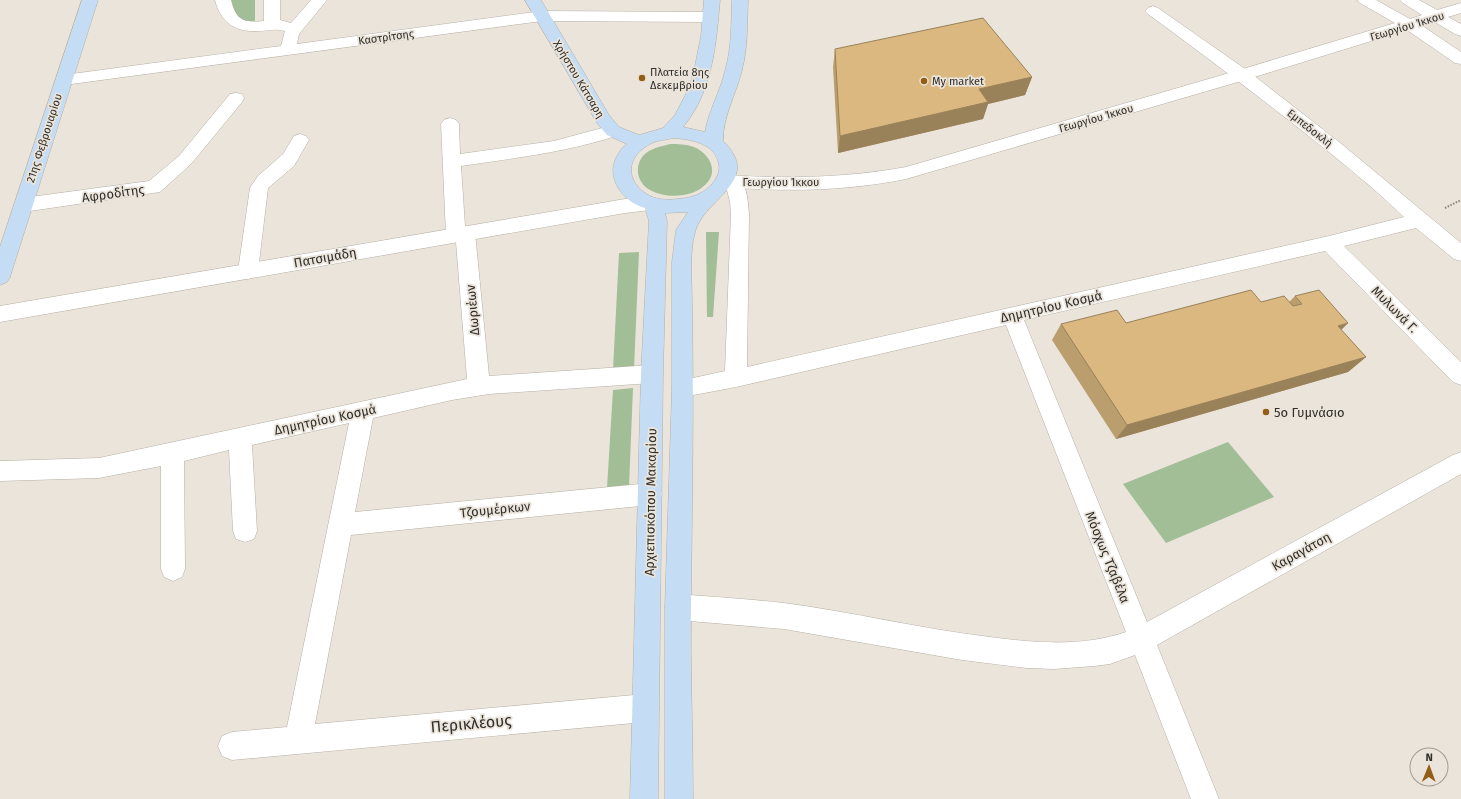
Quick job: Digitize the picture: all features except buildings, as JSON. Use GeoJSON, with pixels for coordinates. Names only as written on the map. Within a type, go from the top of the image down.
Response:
{"type":"FeatureCollection","features":[{"type":"Feature","properties":{"kind":"main road","name":"21ης Φεβρουαρίου"},"geometry":{"type":"LineString","coordinates":[[0,277],[22,205],[90,0]]}},
{"type":"Feature","properties":{"kind":"main road","name":"Χρήστου Κάτσαρη"},"geometry":{"type":"LineString","coordinates":[[533,0],[603,119],[613,131],[639,142]]}},
{"type":"Feature","properties":{"kind":"main road"},"geometry":{"type":"LineString","coordinates":[[669,133],[682,117],[695,92],[707,58],[712,0]]}},
{"type":"Feature","properties":{"kind":"main road"},"geometry":{"type":"LineString","coordinates":[[714,144],[714,123],[736,61],[739,47],[740,0]]}},
{"type":"Feature","properties":{"kind":"main road"},"geometry":{"type":"LineString","coordinates":[[679,799],[678,607],[683,388],[682,262],[684,238],[689,223],[723,186],[728,171],[728,164],[722,151],[714,144],[698,136],[686,133],[669,133],[649,137],[639,142],[630,149],[624,158],[621,167],[621,176],[625,186],[632,194],[653,204],[678,207],[691,205],[723,186]]}},
{"type":"Feature","properties":{"kind":"main road","name":"Αρχιεπισκόπου Μακαρίου"},"geometry":{"type":"LineString","coordinates":[[644,799],[644,708],[652,374],[658,221],[653,204]]}},
{"type":"Feature","properties":{"kind":"street"},"geometry":{"type":"LineString","coordinates":[[223,0],[226,14],[234,22],[252,26],[274,24],[294,28]]}},
{"type":"Feature","properties":{"kind":"street"},"geometry":{"type":"LineString","coordinates":[[272,0],[271,18],[274,24]]}},
{"type":"Feature","properties":{"kind":"street"},"geometry":{"type":"LineString","coordinates":[[288,51],[290,36],[294,28],[319,0]]}},
{"type":"Feature","properties":{"kind":"street"},"geometry":{"type":"LineString","coordinates":[[1365,0],[1410,25],[1461,59]]}},
{"type":"Feature","properties":{"kind":"street"},"geometry":{"type":"LineString","coordinates":[[1408,0],[1461,31]]}},
{"type":"Feature","properties":{"kind":"street","name":"Γεωργίου Ίκκου"},"geometry":{"type":"LineString","coordinates":[[723,186],[858,180],[906,173],[1242,75],[1410,25],[1461,8]]}},
{"type":"Feature","properties":{"kind":"street","name":"Εμπεδοκλή"},"geometry":{"type":"LineString","coordinates":[[1153,11],[1242,75],[1333,146],[1461,254]]}},
{"type":"Feature","properties":{"kind":"street","name":"Καστρίτσης"},"geometry":{"type":"LineString","coordinates":[[64,80],[542,16],[710,17]]}},
{"type":"Feature","properties":{"kind":"street","name":"Αφροδίτης"},"geometry":{"type":"LineString","coordinates":[[22,205],[154,187],[196,148],[236,98]]}},
{"type":"Feature","properties":{"kind":"street","name":"Δωριέων"},"geometry":{"type":"LineString","coordinates":[[450,124],[452,161],[479,387]]}},
{"type":"Feature","properties":{"kind":"street"},"geometry":{"type":"LineString","coordinates":[[452,161],[551,147],[580,141],[613,131]]}},
{"type":"Feature","properties":{"kind":"street"},"geometry":{"type":"LineString","coordinates":[[248,271],[259,188],[266,177],[284,165],[291,158],[296,151],[300,140]]}},
{"type":"Feature","properties":{"kind":"street"},"geometry":{"type":"LineString","coordinates":[[723,186],[739,202],[740,214],[736,378]]}},
{"type":"Feature","properties":{"kind":"street","name":"Πατσιμάδη"},"geometry":{"type":"LineString","coordinates":[[0,314],[625,206],[653,204]]}},
{"type":"Feature","properties":{"kind":"street","name":"Δημητρίου Κοσμά"},"geometry":{"type":"LineString","coordinates":[[683,388],[736,378],[1012,315],[1419,220]]}},
{"type":"Feature","properties":{"kind":"street","name":"Μυλωνά Γ."},"geometry":{"type":"LineString","coordinates":[[1329,242],[1461,376]]}},
{"type":"Feature","properties":{"kind":"street","name":"Μόσχως Τζαβέλα"},"geometry":{"type":"LineString","coordinates":[[1012,315],[1205,799]]}},
{"type":"Feature","properties":{"kind":"street","name":"Δημητρίου Κοσμά"},"geometry":{"type":"LineString","coordinates":[[0,471],[99,468],[172,454],[240,437],[479,387],[652,374]]}},
{"type":"Feature","properties":{"kind":"street"},"geometry":{"type":"LineString","coordinates":[[298,739],[362,411]]}},
{"type":"Feature","properties":{"kind":"street"},"geometry":{"type":"LineString","coordinates":[[240,437],[245,531]]}},
{"type":"Feature","properties":{"kind":"street"},"geometry":{"type":"LineString","coordinates":[[172,454],[173,569]]}},
{"type":"Feature","properties":{"kind":"street","name":"Καραγάτση"},"geometry":{"type":"LineString","coordinates":[[678,607],[784,616],[962,648],[1027,655],[1054,656],[1094,654],[1110,651],[1141,640],[1461,462]]}},
{"type":"Feature","properties":{"kind":"street","name":"Τζουμέρκων"},"geometry":{"type":"LineString","coordinates":[[340,525],[650,494]]}},
{"type":"Feature","properties":{"kind":"street","name":"Περικλέους"},"geometry":{"type":"LineString","coordinates":[[232,746],[644,708]]}},
{"type":"Feature","properties":{"kind":"green space"},"geometry":{"type":"Polygon","coordinates":[[[229,0],[255,0],[255,23],[241,19],[229,0]]]}},
{"type":"Feature","properties":{"kind":"green space"},"geometry":{"type":"Polygon","coordinates":[[[670,144],[694,147],[704,153],[710,162],[712,172],[710,178],[707,183],[695,192],[680,196],[664,195],[650,190],[641,181],[638,170],[644,155],[654,148],[670,144]]]}},
{"type":"Feature","properties":{"kind":"green space"},"geometry":{"type":"Polygon","coordinates":[[[706,232],[719,232],[713,317],[707,317],[706,232]]]}},
{"type":"Feature","properties":{"kind":"green space"},"geometry":{"type":"Polygon","coordinates":[[[639,252],[634,369],[613,370],[619,253],[639,252]]]}},
{"type":"Feature","properties":{"kind":"green space"},"geometry":{"type":"Polygon","coordinates":[[[633,388],[629,486],[607,488],[613,390],[633,388]]]}},
{"type":"Feature","properties":{"kind":"green space"},"geometry":{"type":"Polygon","coordinates":[[[1228,442],[1274,497],[1166,543],[1123,484],[1228,442]]]}},
{"type":"Feature","properties":{"kind":"place","name":"Πλατεία 8ης Δεκεμβρίου"},"geometry":{"type":"Point","coordinates":[642,78]}},
{"type":"Feature","properties":{"kind":"place","name":"My market"},"geometry":{"type":"Point","coordinates":[924,81]}},
{"type":"Feature","properties":{"kind":"place","name":"5ο Γυμνάσιο"},"geometry":{"type":"Point","coordinates":[1266,412]}}]}
